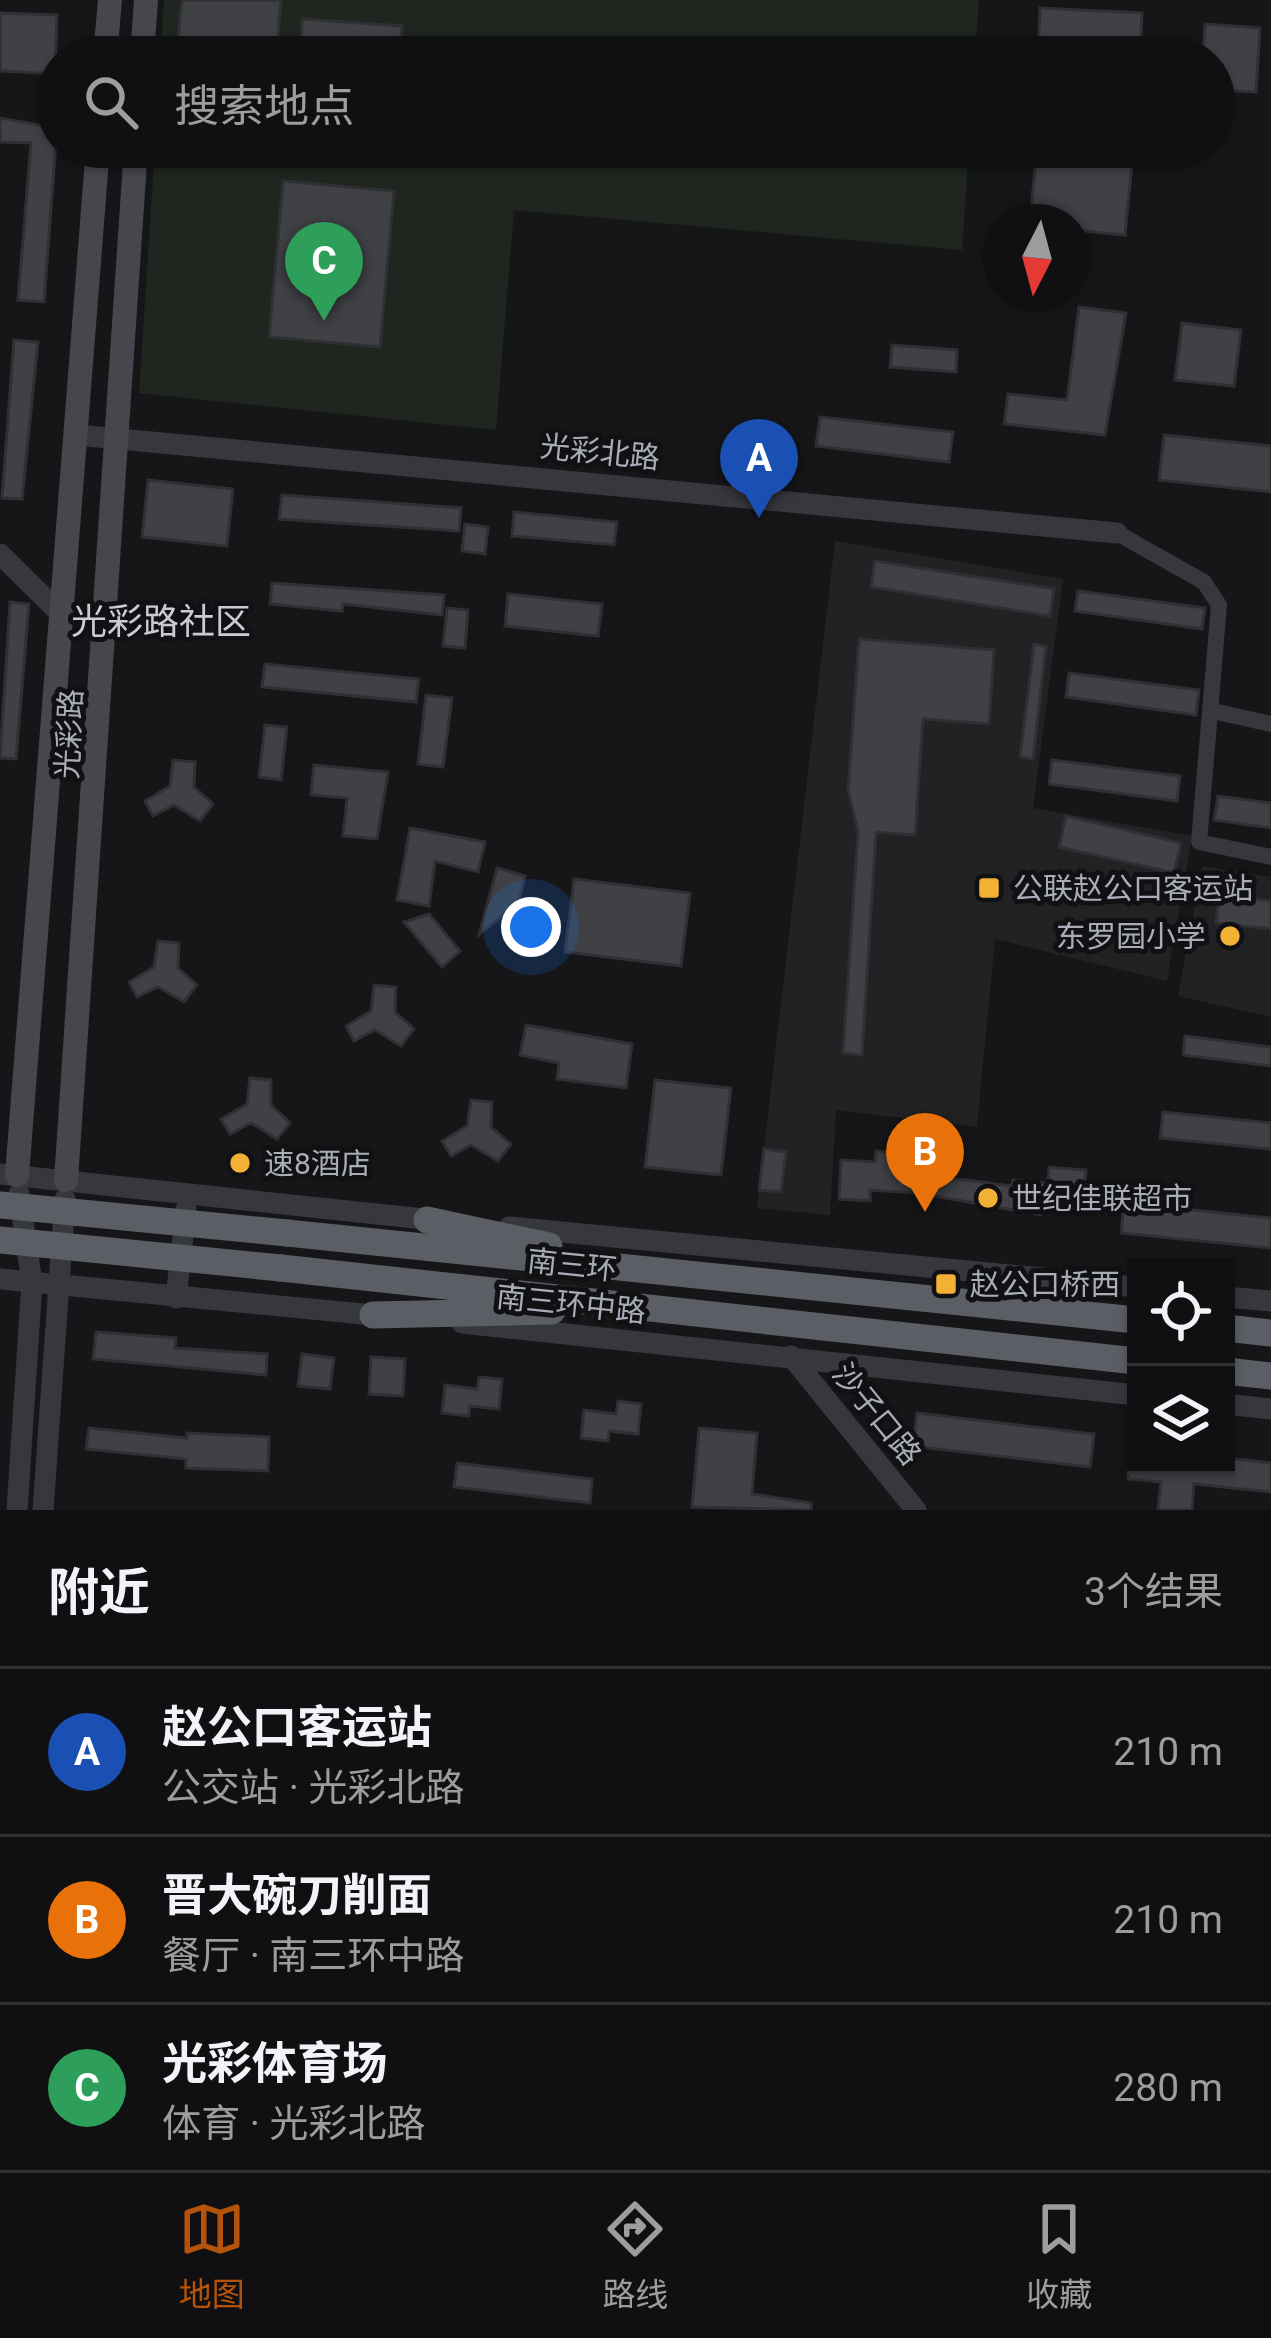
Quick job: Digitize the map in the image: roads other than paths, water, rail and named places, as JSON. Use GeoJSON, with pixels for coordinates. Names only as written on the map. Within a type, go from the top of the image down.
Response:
{"type":"FeatureCollection","features":[{"type":"Feature","properties":{"kind":"highway","name":"南三环"},"geometry":{"type":"LineString","coordinates":[[0,1205],[1127,1319]]}},
{"type":"Feature","properties":{"kind":"highway"},"geometry":{"type":"LineString","coordinates":[[427,1220],[694,1278]]}},
{"type":"Feature","properties":{"kind":"highway","name":"南三环"},"geometry":{"type":"LineString","coordinates":[[0,1240],[1127,1360]]}},
{"type":"Feature","properties":{"kind":"highway"},"geometry":{"type":"LineString","coordinates":[[373,1315],[664,1308]]}},
{"type":"Feature","properties":{"kind":"highway"},"geometry":{"type":"LineString","coordinates":[[1235,1329],[1271,1333]]}},
{"type":"Feature","properties":{"kind":"highway"},"geometry":{"type":"LineString","coordinates":[[1235,1372],[1271,1376]]}},
{"type":"Feature","properties":{"kind":"main road"},"geometry":{"type":"LineString","coordinates":[[107,36],[110,0]]}},
{"type":"Feature","properties":{"kind":"main road"},"geometry":{"type":"LineString","coordinates":[[143,36],[146,0]]}},
{"type":"Feature","properties":{"kind":"main road","name":"光彩路"},"geometry":{"type":"LineString","coordinates":[[8,1174],[63,616],[96,168]]}},
{"type":"Feature","properties":{"kind":"main road","name":"光彩路"},"geometry":{"type":"LineString","coordinates":[[66,1180],[135,168]]}},
{"type":"Feature","properties":{"kind":"street","name":"光彩北路"},"geometry":{"type":"LineString","coordinates":[[77,435],[1117,532]]}},
{"type":"Feature","properties":{"kind":"street"},"geometry":{"type":"LineString","coordinates":[[1117,532],[1204,583],[1219,605],[1199,842],[1271,857]]}},
{"type":"Feature","properties":{"kind":"street"},"geometry":{"type":"LineString","coordinates":[[0,554],[63,616]]}},
{"type":"Feature","properties":{"kind":"street"},"geometry":{"type":"LineString","coordinates":[[1213,711],[1271,724]]}},
{"type":"Feature","properties":{"kind":"street"},"geometry":{"type":"LineString","coordinates":[[17,1510],[32,1283],[8,1174],[427,1220],[1127,1286]]}},
{"type":"Feature","properties":{"kind":"street"},"geometry":{"type":"LineString","coordinates":[[43,1510],[66,1180]]}},
{"type":"Feature","properties":{"kind":"street"},"geometry":{"type":"LineString","coordinates":[[176,1298],[188,1192]]}},
{"type":"Feature","properties":{"kind":"street","name":"南三环中路"},"geometry":{"type":"LineString","coordinates":[[0,1280],[791,1355],[1127,1394]]}},
{"type":"Feature","properties":{"kind":"street"},"geometry":{"type":"LineString","coordinates":[[1235,1298],[1271,1301]]}},
{"type":"Feature","properties":{"kind":"street","name":"沙子口路"},"geometry":{"type":"LineString","coordinates":[[791,1355],[916,1510]]}},
{"type":"Feature","properties":{"kind":"street"},"geometry":{"type":"LineString","coordinates":[[1235,1405],[1271,1409]]}},
{"type":"Feature","properties":{"kind":"place","name":"光彩体育场"},"geometry":{"type":"Point","coordinates":[324,321]}},
{"type":"Feature","properties":{"kind":"place","name":"赵公口客运站"},"geometry":{"type":"Point","coordinates":[759,518]}},
{"type":"Feature","properties":{"kind":"place","name":"公联赵公口客运站"},"geometry":{"type":"Point","coordinates":[989,888]}},
{"type":"Feature","properties":{"kind":"place","name":"东罗园小学"},"geometry":{"type":"Point","coordinates":[1230,936]}},
{"type":"Feature","properties":{"kind":"place","name":"速8酒店"},"geometry":{"type":"Point","coordinates":[240,1163]}},
{"type":"Feature","properties":{"kind":"place","name":"世纪佳联超市"},"geometry":{"type":"Point","coordinates":[988,1198]}},
{"type":"Feature","properties":{"kind":"place","name":"晋大碗刀削面"},"geometry":{"type":"Point","coordinates":[925,1212]}},
{"type":"Feature","properties":{"kind":"place","name":"赵公口桥西"},"geometry":{"type":"Point","coordinates":[946,1284]}},
{"type":"Feature","properties":{"kind":"district","name":"光彩路社区"},"geometry":{"type":"Point","coordinates":[161,622]}}]}
